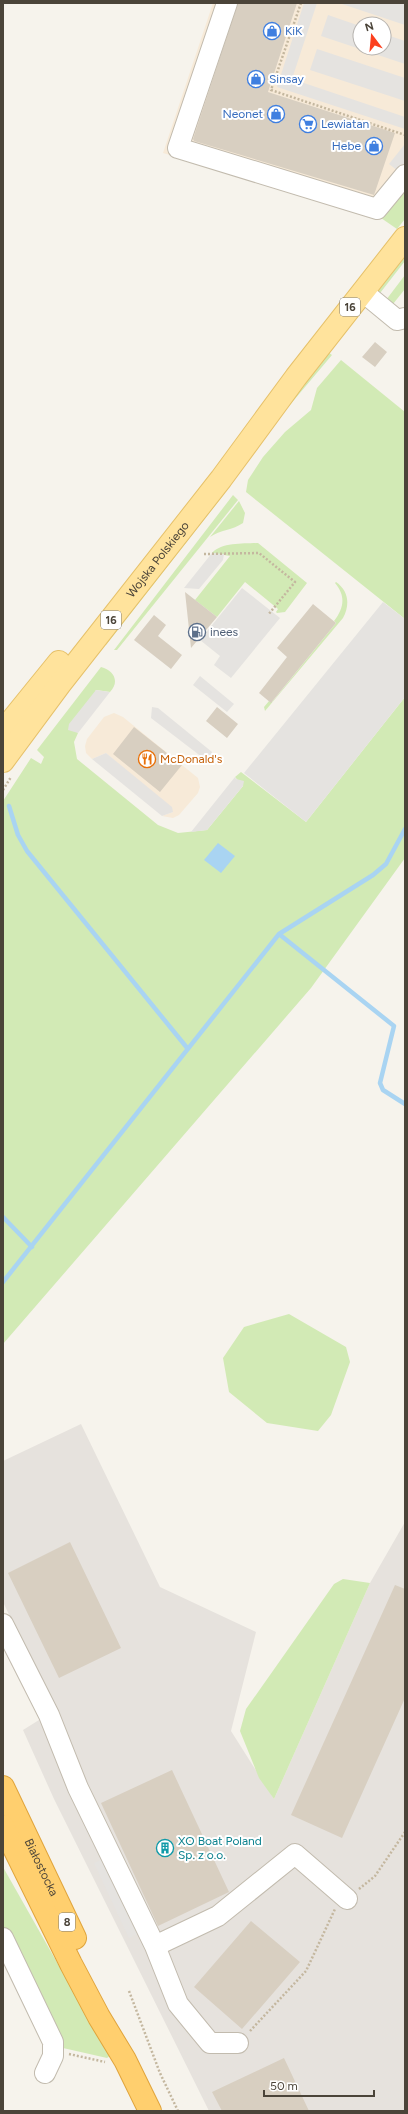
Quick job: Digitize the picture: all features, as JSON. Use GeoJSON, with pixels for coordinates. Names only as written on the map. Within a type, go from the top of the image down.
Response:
{"type":"FeatureCollection","features":[{"type":"Feature","properties":{"kind":"highway","name":"Białostocka"},"geometry":{"type":"LineString","coordinates":[[3,1787],[32,1845],[107,2009],[125,2060]]}},
{"type":"Feature","properties":{"kind":"highway","name":"Białostocka"},"geometry":{"type":"LineString","coordinates":[[3,1826],[71,1964],[99,2017],[125,2060],[150,2111]]}},
{"type":"Feature","properties":{"kind":"main road","name":"Wojska Polskiego"},"geometry":{"type":"LineString","coordinates":[[3,731],[85,641],[221,479],[296,377],[405,238]]}},
{"type":"Feature","properties":{"kind":"main road","name":"Wojska Polskiego"},"geometry":{"type":"LineString","coordinates":[[3,760],[85,641]]}},
{"type":"Feature","properties":{"kind":"lane"},"geometry":{"type":"LineString","coordinates":[[226,3],[178,148],[377,209],[405,175]]}},
{"type":"Feature","properties":{"kind":"lane"},"geometry":{"type":"LineString","coordinates":[[363,292],[397,320],[405,318]]}},
{"type":"Feature","properties":{"kind":"lane"},"geometry":{"type":"LineString","coordinates":[[3,1624],[49,1715],[78,1788],[155,1946],[178,2004],[210,2043],[238,2043]]}},
{"type":"Feature","properties":{"kind":"lane"},"geometry":{"type":"LineString","coordinates":[[155,1946],[218,1916],[295,1854],[347,1899]]}},
{"type":"Feature","properties":{"kind":"lane"},"geometry":{"type":"LineString","coordinates":[[3,1938],[53,2042],[53,2051],[46,2073]]}},
{"type":"Feature","properties":{"kind":"path"},"geometry":{"type":"LineString","coordinates":[[301,3],[271,90],[405,135]]}},
{"type":"Feature","properties":{"kind":"path"},"geometry":{"type":"LineString","coordinates":[[204,554],[259,553],[294,582],[268,615]]}},
{"type":"Feature","properties":{"kind":"path"},"geometry":{"type":"LineString","coordinates":[[238,2043],[306,1971],[334,1909],[375,1876],[405,1832]]}},
{"type":"Feature","properties":{"kind":"path"},"geometry":{"type":"LineString","coordinates":[[129,1991],[160,2074],[178,2111]]}},
{"type":"Feature","properties":{"kind":"path"},"geometry":{"type":"LineString","coordinates":[[53,2051],[112,2064],[125,2060]]}},
{"type":"Feature","properties":{"kind":"shaded area"},"geometry":{"type":"Polygon","coordinates":[[[213,3],[405,3],[405,188],[381,218],[163,153],[213,3]]]}},
{"type":"Feature","properties":{"kind":"shaded area"},"geometry":{"type":"Polygon","coordinates":[[[304,3],[317,3],[292,79],[405,117],[405,129],[277,87],[304,3]]]}},
{"type":"Feature","properties":{"kind":"shaded area"},"geometry":{"type":"Polygon","coordinates":[[[339,3],[405,3],[405,25],[392,21],[392,16],[378,16],[339,3]]]}},
{"type":"Feature","properties":{"kind":"shaded area"},"geometry":{"type":"Polygon","coordinates":[[[328,15],[352,23],[352,46],[321,36],[328,15]]]}},
{"type":"Feature","properties":{"kind":"shaded area"},"geometry":{"type":"Polygon","coordinates":[[[392,37],[405,41],[405,64],[381,56],[392,56],[392,37]]]}},
{"type":"Feature","properties":{"kind":"shaded area"},"geometry":{"type":"Polygon","coordinates":[[[317,49],[405,78],[405,101],[310,70],[317,49]]]}},
{"type":"Feature","properties":{"kind":"shaded area"},"geometry":{"type":"Polygon","coordinates":[[[405,144],[405,163],[398,171],[389,164],[405,144]]]}},
{"type":"Feature","properties":{"kind":"shaded area"},"geometry":{"type":"Polygon","coordinates":[[[212,553],[224,554],[223,560],[199,589],[184,588],[212,553]]]}},
{"type":"Feature","properties":{"kind":"shaded area"},"geometry":{"type":"Polygon","coordinates":[[[242,588],[280,618],[231,678],[214,665],[220,656],[200,640],[242,588]]]}},
{"type":"Feature","properties":{"kind":"shaded area"},"geometry":{"type":"Polygon","coordinates":[[[383,602],[405,619],[405,697],[306,822],[244,773],[383,602]]]}},
{"type":"Feature","properties":{"kind":"shaded area"},"geometry":{"type":"Polygon","coordinates":[[[200,676],[234,704],[227,712],[193,685],[200,676]]]}},
{"type":"Feature","properties":{"kind":"shaded area"},"geometry":{"type":"Polygon","coordinates":[[[96,690],[110,692],[78,733],[68,730],[69,724],[96,690]]]}},
{"type":"Feature","properties":{"kind":"shaded area"},"geometry":{"type":"Polygon","coordinates":[[[152,707],[158,708],[212,752],[211,764],[151,718],[152,707]]]}},
{"type":"Feature","properties":{"kind":"shaded area"},"geometry":{"type":"Polygon","coordinates":[[[114,713],[123,717],[198,778],[200,787],[198,793],[179,815],[173,818],[162,816],[173,812],[106,753],[92,759],[86,753],[85,746],[87,739],[104,717],[114,713]]]}},
{"type":"Feature","properties":{"kind":"shaded area"},"geometry":{"type":"Polygon","coordinates":[[[106,753],[172,807],[173,812],[162,816],[92,759],[106,753]]]}},
{"type":"Feature","properties":{"kind":"shaded area"},"geometry":{"type":"Polygon","coordinates":[[[235,777],[236,779],[244,781],[243,786],[207,830],[191,832],[235,777]]]}},
{"type":"Feature","properties":{"kind":"shaded area"},"geometry":{"type":"Polygon","coordinates":[[[81,1424],[160,1587],[256,1632],[231,1731],[274,1799],[370,1583],[405,1522],[405,2111],[209,2111],[54,1799],[23,1730],[55,1710],[3,1602],[3,1461],[81,1424]]]}},
{"type":"Feature","properties":{"kind":"shaded area"},"geometry":{"type":"Polygon","coordinates":[[[105,1858],[141,1932],[129,1938],[94,1863],[105,1858]]]}},
{"type":"Feature","properties":{"kind":"green space"},"geometry":{"type":"Polygon","coordinates":[[[405,188],[405,219],[397,229],[381,218],[405,188]]]}},
{"type":"Feature","properties":{"kind":"green space"},"geometry":{"type":"Polygon","coordinates":[[[405,257],[405,261],[377,297],[374,295],[405,257]]]}},
{"type":"Feature","properties":{"kind":"green space"},"geometry":{"type":"Polygon","coordinates":[[[405,275],[405,289],[389,309],[383,304],[405,275]]]}},
{"type":"Feature","properties":{"kind":"green space"},"geometry":{"type":"Polygon","coordinates":[[[328,352],[332,355],[289,406],[290,401],[328,352]]]}},
{"type":"Feature","properties":{"kind":"green space"},"geometry":{"type":"Polygon","coordinates":[[[341,360],[405,412],[405,619],[246,492],[248,480],[263,457],[285,432],[311,410],[317,388],[341,360]]]}},
{"type":"Feature","properties":{"kind":"green space"},"geometry":{"type":"Polygon","coordinates":[[[225,493],[106,645],[106,638],[217,495],[225,493]]]}},
{"type":"Feature","properties":{"kind":"green space"},"geometry":{"type":"Polygon","coordinates":[[[233,495],[238,500],[117,650],[114,650],[233,495]]]}},
{"type":"Feature","properties":{"kind":"green space"},"geometry":{"type":"Polygon","coordinates":[[[239,501],[245,513],[243,523],[210,537],[239,501]]]}},
{"type":"Feature","properties":{"kind":"green space"},"geometry":{"type":"Polygon","coordinates":[[[258,543],[307,583],[285,612],[277,613],[276,612],[278,609],[245,582],[217,617],[195,600],[230,556],[212,553],[216,549],[227,545],[258,543]]]}},
{"type":"Feature","properties":{"kind":"green space"},"geometry":{"type":"Polygon","coordinates":[[[336,582],[344,590],[347,598],[347,608],[343,618],[265,711],[264,707],[269,701],[272,702],[336,623],[334,621],[342,607],[342,597],[339,588],[335,583],[336,582]]]}},
{"type":"Feature","properties":{"kind":"green space"},"geometry":{"type":"Polygon","coordinates":[[[101,667],[112,674],[115,684],[110,692],[96,690],[76,731],[78,733],[74,742],[77,759],[158,825],[178,833],[207,830],[243,786],[235,777],[241,772],[306,822],[405,697],[405,858],[311,988],[3,1344],[3,801],[31,758],[41,764],[44,757],[37,750],[101,667]]]}},
{"type":"Feature","properties":{"kind":"green space"},"geometry":{"type":"Polygon","coordinates":[[[289,1314],[346,1347],[350,1362],[331,1415],[318,1431],[267,1423],[229,1392],[223,1358],[244,1327],[289,1314]]]}},
{"type":"Feature","properties":{"kind":"green space"},"geometry":{"type":"Polygon","coordinates":[[[343,1579],[370,1583],[274,1799],[259,1778],[240,1731],[246,1709],[334,1584],[343,1579]]]}},
{"type":"Feature","properties":{"kind":"green space"},"geometry":{"type":"Polygon","coordinates":[[[3,1867],[110,2056],[107,2058],[63,2048],[3,1931],[3,1867]]]}},
{"type":"Feature","properties":{"kind":"water"},"geometry":{"type":"Polygon","coordinates":[[[218,843],[235,856],[221,873],[204,860],[218,843]]]}},
{"type":"Feature","properties":{"kind":"building"},"geometry":{"type":"Polygon","coordinates":[[[238,3],[297,3],[268,92],[395,133],[374,195],[194,141],[193,139],[238,3]]]}},
{"type":"Feature","properties":{"kind":"building"},"geometry":{"type":"Polygon","coordinates":[[[375,342],[387,352],[375,367],[362,357],[375,342]]]}},
{"type":"Feature","properties":{"kind":"building","name":"inees"},"geometry":{"type":"Polygon","coordinates":[[[185,592],[217,617],[191,648],[185,592]]]}},
{"type":"Feature","properties":{"kind":"building"},"geometry":{"type":"Polygon","coordinates":[[[313,604],[336,623],[271,703],[259,693],[287,657],[277,648],[313,604]]]}},
{"type":"Feature","properties":{"kind":"building"},"geometry":{"type":"Polygon","coordinates":[[[154,615],[166,625],[158,636],[182,655],[171,669],[134,640],[154,615]]]}},
{"type":"Feature","properties":{"kind":"building"},"geometry":{"type":"Polygon","coordinates":[[[217,707],[238,724],[227,738],[206,721],[217,707]]]}},
{"type":"Feature","properties":{"kind":"building","name":"McDonald's"},"geometry":{"type":"Polygon","coordinates":[[[134,727],[182,765],[160,792],[113,754],[134,727]]]}},
{"type":"Feature","properties":{"kind":"building"},"geometry":{"type":"Polygon","coordinates":[[[70,1542],[121,1648],[59,1678],[8,1573],[70,1542]]]}},
{"type":"Feature","properties":{"kind":"building"},"geometry":{"type":"Polygon","coordinates":[[[395,1585],[405,1589],[405,1698],[342,1838],[291,1815],[395,1585]]]}},
{"type":"Feature","properties":{"kind":"building","name":"XO Boat Poland Sp. z o.o."},"geometry":{"type":"Polygon","coordinates":[[[172,1770],[229,1892],[158,1926],[101,1803],[172,1770]]]}},
{"type":"Feature","properties":{"kind":"building"},"geometry":{"type":"Polygon","coordinates":[[[251,1921],[300,1962],[242,2029],[194,1987],[251,1921]]]}},
{"type":"Feature","properties":{"kind":"building"},"geometry":{"type":"Polygon","coordinates":[[[284,2058],[309,2111],[222,2111],[212,2092],[284,2058]]]}},
{"type":"Feature","properties":{"kind":"waterway"},"geometry":{"type":"LineString","coordinates":[[9,806],[18,835],[27,851],[188,1049]]}},
{"type":"Feature","properties":{"kind":"waterway"},"geometry":{"type":"LineString","coordinates":[[3,1282],[279,934],[373,875],[386,864],[405,829]]}},
{"type":"Feature","properties":{"kind":"waterway"},"geometry":{"type":"LineString","coordinates":[[279,934],[394,1026],[380,1083],[383,1090],[405,1104]]}},
{"type":"Feature","properties":{"kind":"waterway"},"geometry":{"type":"LineString","coordinates":[[3,1217],[32,1247]]}},
{"type":"Feature","properties":{"kind":"place","name":"KiK"},"geometry":{"type":"Point","coordinates":[272,31]}},
{"type":"Feature","properties":{"kind":"place","name":"Sinsay"},"geometry":{"type":"Point","coordinates":[256,79]}},
{"type":"Feature","properties":{"kind":"place","name":"Neonet"},"geometry":{"type":"Point","coordinates":[276,114]}},
{"type":"Feature","properties":{"kind":"place","name":"Lewiatan"},"geometry":{"type":"Point","coordinates":[308,124]}},
{"type":"Feature","properties":{"kind":"place","name":"Hebe"},"geometry":{"type":"Point","coordinates":[374,146]}},
{"type":"Feature","properties":{"kind":"place","name":"inees"},"geometry":{"type":"Point","coordinates":[197,632]}},
{"type":"Feature","properties":{"kind":"place","name":"McDonald's"},"geometry":{"type":"Point","coordinates":[147,759]}},
{"type":"Feature","properties":{"kind":"place","name":"XO Boat Poland Sp. z o.o."},"geometry":{"type":"Point","coordinates":[165,1848]}}]}
